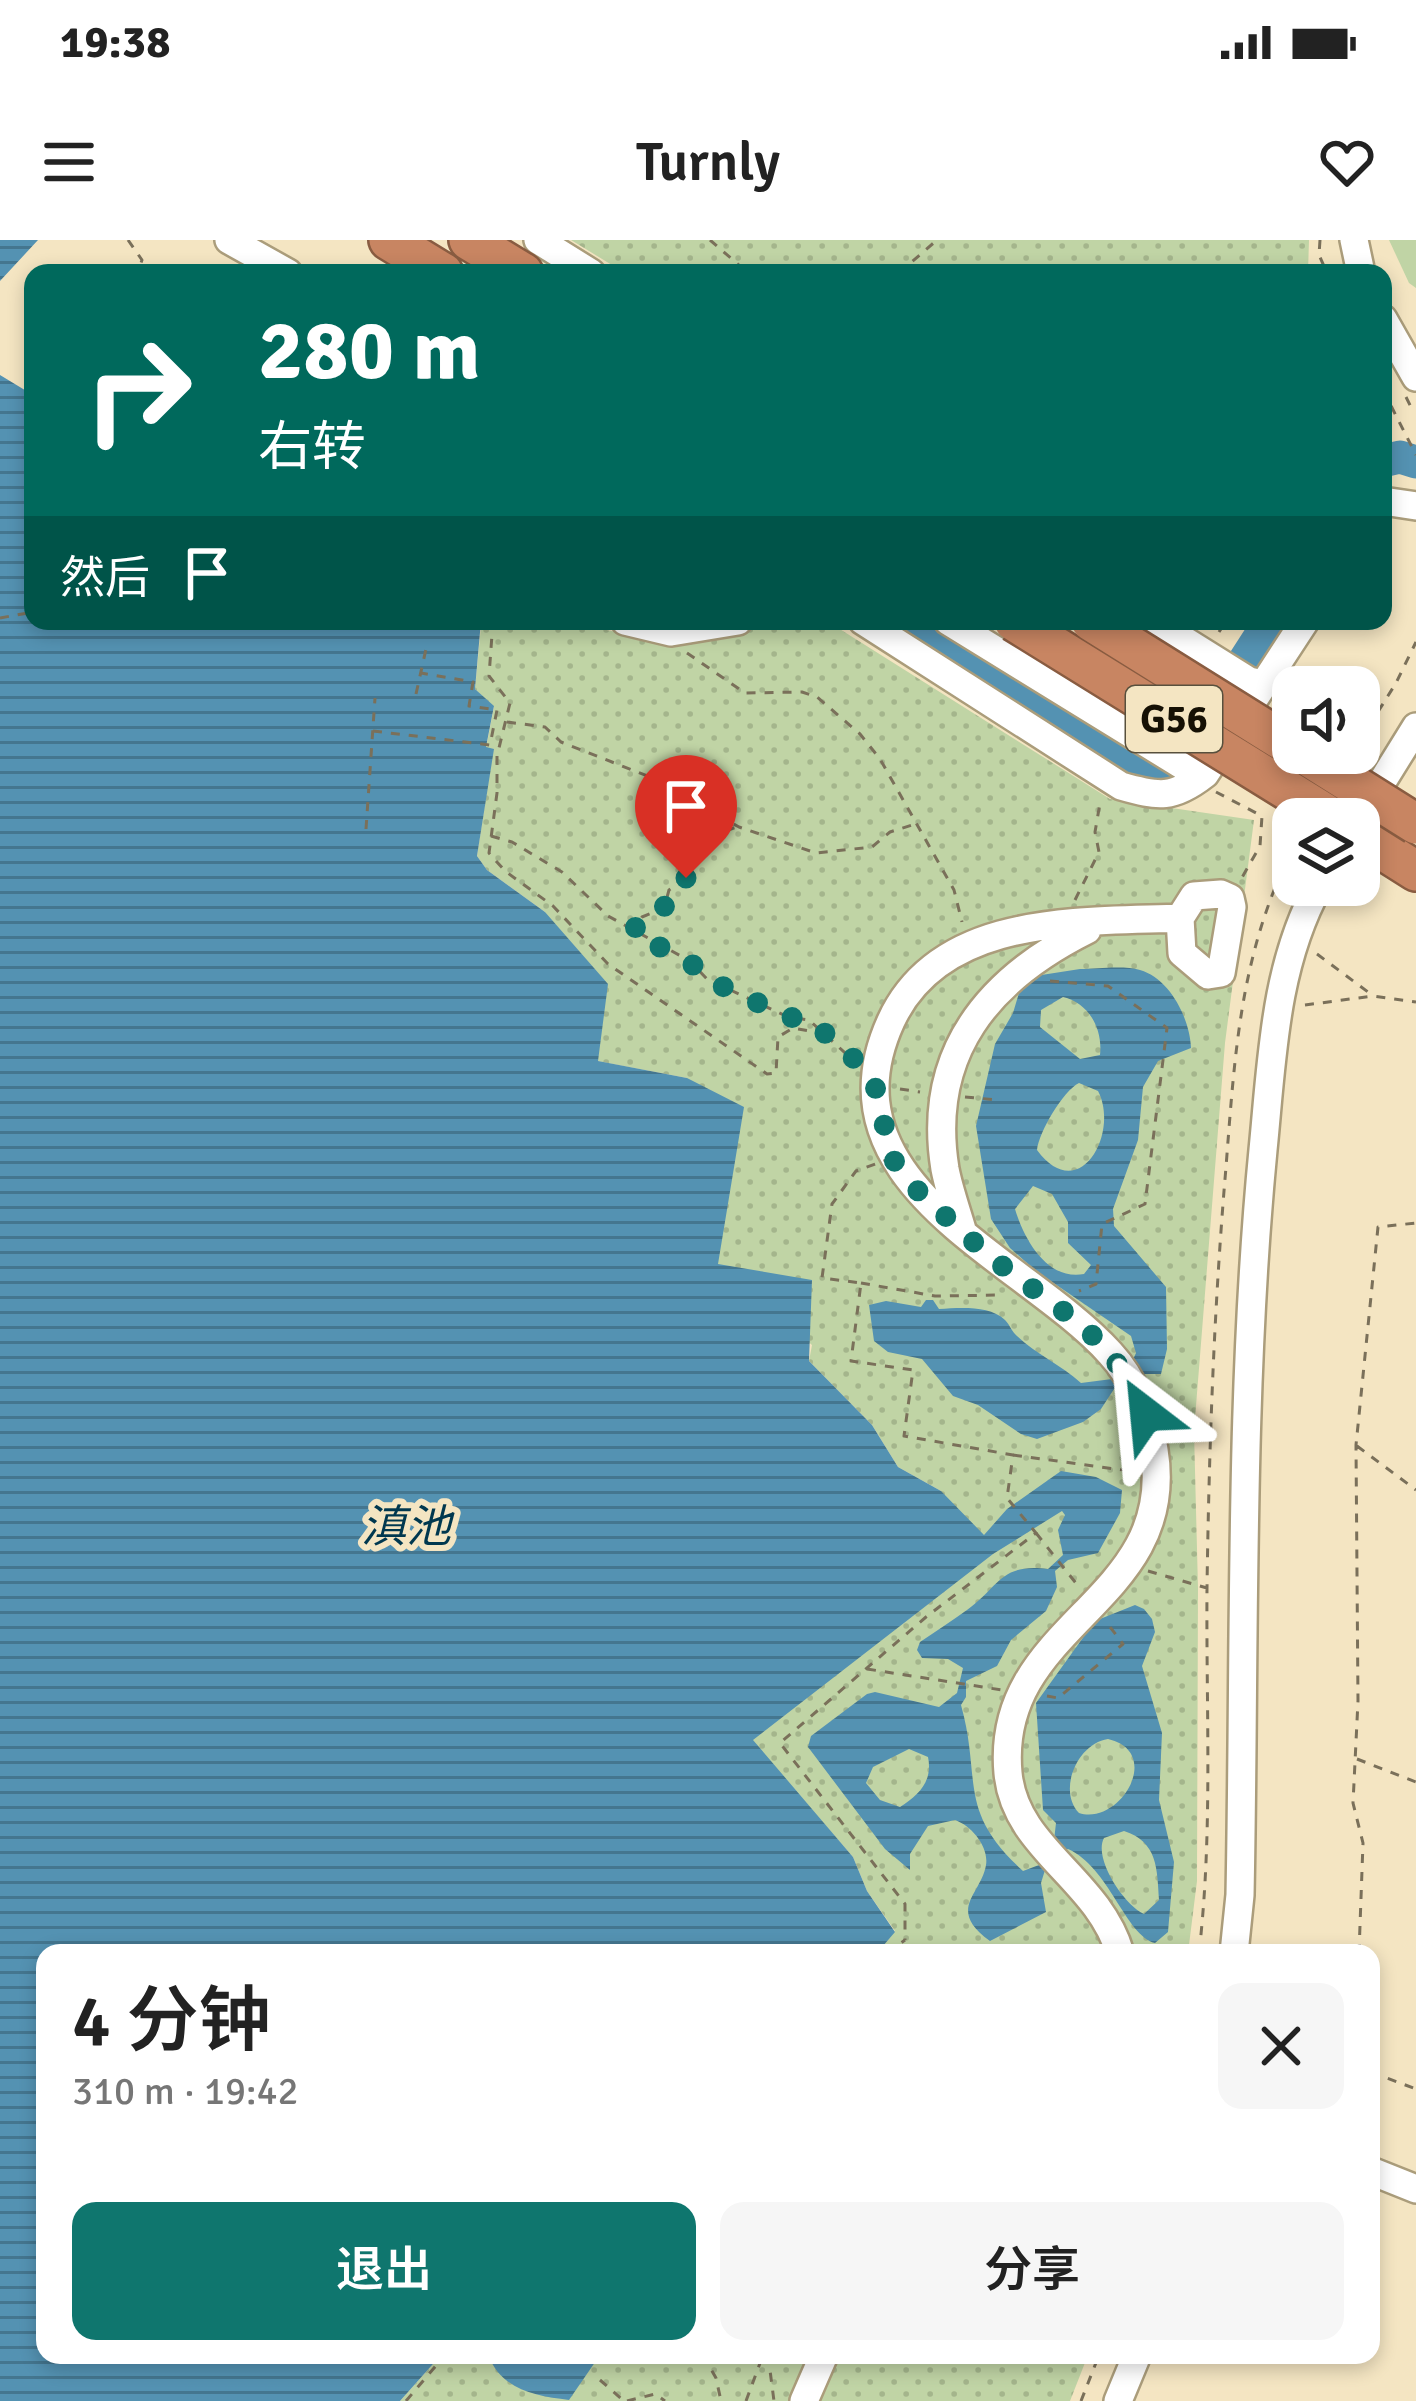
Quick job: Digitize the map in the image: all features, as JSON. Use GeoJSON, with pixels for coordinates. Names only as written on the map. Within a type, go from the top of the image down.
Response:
{"type":"FeatureCollection","features":[{"type":"Feature","properties":{"kind":"highway"},"geometry":{"type":"LineString","coordinates":[[389,240],[428,264]]}},
{"type":"Feature","properties":{"kind":"highway"},"geometry":{"type":"LineString","coordinates":[[469,240],[508,264]]}},
{"type":"Feature","properties":{"kind":"highway","name":"G56"},"geometry":{"type":"LineString","coordinates":[[1029,630],[1300,798]]}},
{"type":"Feature","properties":{"kind":"highway","name":"G56"},"geometry":{"type":"LineString","coordinates":[[1105,630],[1272,734]]}},
{"type":"Feature","properties":{"kind":"highway"},"geometry":{"type":"LineString","coordinates":[[1336,774],[1416,824]]}},
{"type":"Feature","properties":{"kind":"highway"},"geometry":{"type":"LineString","coordinates":[[1380,848],[1416,871]]}},
{"type":"Feature","properties":{"kind":"street"},"geometry":{"type":"LineString","coordinates":[[229,240],[272,264]]}},
{"type":"Feature","properties":{"kind":"street"},"geometry":{"type":"LineString","coordinates":[[538,240],[577,264]]}},
{"type":"Feature","properties":{"kind":"street"},"geometry":{"type":"LineString","coordinates":[[1392,336],[1416,377]]}},
{"type":"Feature","properties":{"kind":"street"},"geometry":{"type":"LineString","coordinates":[[663,630],[683,630]]}},
{"type":"Feature","properties":{"kind":"street"},"geometry":{"type":"LineString","coordinates":[[876,630],[1110,778],[1152,795],[1192,778],[1256,682],[1299,630]]}},
{"type":"Feature","properties":{"kind":"street"},"geometry":{"type":"LineString","coordinates":[[963,630],[1161,752],[1192,778]]}},
{"type":"Feature","properties":{"kind":"street"},"geometry":{"type":"LineString","coordinates":[[1167,630],[1256,682]]}},
{"type":"Feature","properties":{"kind":"street"},"geometry":{"type":"LineString","coordinates":[[1372,798],[1416,727]]}},
{"type":"Feature","properties":{"kind":"street"},"geometry":{"type":"LineString","coordinates":[[1194,896],[1229,898],[1233,979],[1208,975],[1182,953],[1180,918],[1194,896]]}},
{"type":"Feature","properties":{"kind":"street"},"geometry":{"type":"LineString","coordinates":[[1235,1944],[1256,1225],[1279,1004],[1292,945],[1310,906]]}},
{"type":"Feature","properties":{"kind":"street"},"geometry":{"type":"LineString","coordinates":[[1116,1944],[1096,1902],[1046,1852],[1014,1803],[1007,1751],[1020,1692],[1064,1630],[1129,1565],[1146,1532],[1156,1474],[1146,1414],[1112,1355],[963,1232],[883,1156],[875,1086],[878,1058],[896,1009],[928,968],[970,945],[1028,929],[1180,918]]}},
{"type":"Feature","properties":{"kind":"street"},"geometry":{"type":"LineString","coordinates":[[963,1232],[946,1170],[944,1096],[968,1030],[1010,977],[1041,953],[1104,921]]}},
{"type":"Feature","properties":{"kind":"street"},"geometry":{"type":"LineString","coordinates":[[1380,2175],[1416,2189]]}},
{"type":"Feature","properties":{"kind":"street"},"geometry":{"type":"LineString","coordinates":[[804,2401],[820,2364]]}},
{"type":"Feature","properties":{"kind":"street"},"geometry":{"type":"LineString","coordinates":[[1118,2401],[1133,2364]]}},
{"type":"Feature","properties":{"kind":"path"},"geometry":{"type":"LineString","coordinates":[[710,240],[738,264]]}},
{"type":"Feature","properties":{"kind":"path"},"geometry":{"type":"LineString","coordinates":[[909,264],[937,240]]}},
{"type":"Feature","properties":{"kind":"path"},"geometry":{"type":"LineString","coordinates":[[1392,407],[1416,454]]}},
{"type":"Feature","properties":{"kind":"path"},"geometry":{"type":"LineString","coordinates":[[492,630],[489,676],[510,704]]}},
{"type":"Feature","properties":{"kind":"path"},"geometry":{"type":"LineString","coordinates":[[671,632],[690,656],[745,693],[802,692],[832,706],[880,759],[954,890],[970,945]]}},
{"type":"Feature","properties":{"kind":"path"},"geometry":{"type":"LineString","coordinates":[[1380,705],[1416,642]]}},
{"type":"Feature","properties":{"kind":"path"},"geometry":{"type":"LineString","coordinates":[[416,694],[426,650]]}},
{"type":"Feature","properties":{"kind":"path"},"geometry":{"type":"LineString","coordinates":[[421,673],[473,682],[469,706],[497,710],[510,704]]}},
{"type":"Feature","properties":{"kind":"path"},"geometry":{"type":"LineString","coordinates":[[366,830],[375,698]]}},
{"type":"Feature","properties":{"kind":"path"},"geometry":{"type":"LineString","coordinates":[[510,704],[497,756],[490,835],[489,853],[497,862],[553,906],[608,964],[767,1074],[776,1072],[778,1037],[785,1030],[819,1028]]}},
{"type":"Feature","properties":{"kind":"path"},"geometry":{"type":"LineString","coordinates":[[373,731],[490,745],[497,710]]}},
{"type":"Feature","properties":{"kind":"path"},"geometry":{"type":"LineString","coordinates":[[506,721],[544,727],[562,742],[650,777],[739,826],[816,853],[872,847],[890,832],[915,824]]}},
{"type":"Feature","properties":{"kind":"path"},"geometry":{"type":"LineString","coordinates":[[1070,913],[1082,879],[1099,852],[1095,832],[1100,793],[1110,778]]}},
{"type":"Feature","properties":{"kind":"path"},"geometry":{"type":"LineString","coordinates":[[1192,778],[1262,816],[1260,846],[1229,898]]}},
{"type":"Feature","properties":{"kind":"path"},"geometry":{"type":"LineString","coordinates":[[632,933],[642,917],[664,908],[669,890],[686,878],[710,842],[722,831],[739,826]]}},
{"type":"Feature","properties":{"kind":"path"},"geometry":{"type":"LineString","coordinates":[[490,835],[512,842],[562,872],[632,933],[690,962],[707,979],[788,1017],[809,1020],[850,1054],[875,1086],[998,1100]]}},
{"type":"Feature","properties":{"kind":"path"},"geometry":{"type":"LineString","coordinates":[[1200,1944],[1208,1811],[1208,1588],[1217,1269],[1233,979],[1272,896]]}},
{"type":"Feature","properties":{"kind":"path"},"geometry":{"type":"LineString","coordinates":[[1292,945],[1319,955],[1373,996]]}},
{"type":"Feature","properties":{"kind":"path"},"geometry":{"type":"LineString","coordinates":[[883,1156],[856,1171],[832,1204],[822,1278],[935,1295],[1042,1294],[1096,1284],[1102,1224],[1145,1204],[1167,1028],[1108,986],[1010,977]]}},
{"type":"Feature","properties":{"kind":"path"},"geometry":{"type":"LineString","coordinates":[[1279,1004],[1373,996],[1416,1002]]}},
{"type":"Feature","properties":{"kind":"path"},"geometry":{"type":"LineString","coordinates":[[1359,1944],[1363,1843],[1353,1803],[1356,1445],[1378,1227],[1416,1223]]}},
{"type":"Feature","properties":{"kind":"path"},"geometry":{"type":"LineString","coordinates":[[861,1283],[851,1361],[913,1370],[904,1436],[1156,1474]]}},
{"type":"Feature","properties":{"kind":"path"},"geometry":{"type":"LineString","coordinates":[[1356,1445],[1416,1490]]}},
{"type":"Feature","properties":{"kind":"path"},"geometry":{"type":"LineString","coordinates":[[1013,1455],[1007,1498],[1063,1566]]}},
{"type":"Feature","properties":{"kind":"path"},"geometry":{"type":"LineString","coordinates":[[899,1944],[905,1940],[905,1904],[780,1743],[926,1617],[1036,1533]]}},
{"type":"Feature","properties":{"kind":"path"},"geometry":{"type":"LineString","coordinates":[[1129,1565],[1208,1588]]}},
{"type":"Feature","properties":{"kind":"path"},"geometry":{"type":"LineString","coordinates":[[867,1670],[1058,1698],[1124,1644],[1093,1605]]}},
{"type":"Feature","properties":{"kind":"path"},"geometry":{"type":"LineString","coordinates":[[1355,1758],[1416,1782]]}},
{"type":"Feature","properties":{"kind":"path"},"geometry":{"type":"LineString","coordinates":[[1380,2076],[1416,2090]]}},
{"type":"Feature","properties":{"kind":"path"},"geometry":{"type":"LineString","coordinates":[[406,2401],[437,2364]]}},
{"type":"Feature","properties":{"kind":"path"},"geometry":{"type":"LineString","coordinates":[[709,2364],[721,2401]]}},
{"type":"Feature","properties":{"kind":"path"},"geometry":{"type":"LineString","coordinates":[[746,2401],[760,2364]]}},
{"type":"Feature","properties":{"kind":"path"},"geometry":{"type":"LineString","coordinates":[[769,2364],[774,2401]]}},
{"type":"Feature","properties":{"kind":"path"},"geometry":{"type":"LineString","coordinates":[[1081,2401],[1096,2364]]}},
{"type":"Feature","properties":{"kind":"path"},"geometry":{"type":"LineString","coordinates":[[600,2380],[625,2401],[655,2394],[665,2401]]}},
{"type":"Feature","properties":{"kind":"green space"},"geometry":{"type":"Polygon","coordinates":[[[571,240],[1309,240],[1308,264],[610,264],[571,240]]]}},
{"type":"Feature","properties":{"kind":"green space"},"geometry":{"type":"Polygon","coordinates":[[[1389,240],[1416,240],[1416,288],[1409,283],[1389,240]]]}},
{"type":"Feature","properties":{"kind":"green space"},"geometry":{"type":"Polygon","coordinates":[[[481,630],[607,630],[685,645],[751,630],[841,630],[1110,799],[1254,820],[1225,1043],[1194,1431],[1197,1881],[1189,1944],[884,1944],[895,1931],[867,1891],[853,1857],[752,1741],[941,1491],[898,1467],[872,1425],[809,1361],[812,1345],[718,1264],[687,1078],[597,1061],[545,912],[487,870],[477,856],[493,750],[486,748],[494,707],[475,689],[481,630]]]}},
{"type":"Feature","properties":{"kind":"green space"},"geometry":{"type":"Polygon","coordinates":[[[433,2364],[1084,2364],[1070,2401],[400,2401],[433,2364]]]}},
{"type":"Feature","properties":{"kind":"water"},"geometry":{"type":"Polygon","coordinates":[[[0,240],[38,240],[0,281],[0,240]]]}},
{"type":"Feature","properties":{"kind":"water","name":"滇池"},"geometry":{"type":"Polygon","coordinates":[[[0,375],[24,390],[24,630],[480,630],[475,689],[494,706],[486,747],[494,749],[477,856],[487,870],[545,912],[608,984],[598,1061],[687,1078],[744,1107],[718,1264],[812,1280],[809,1361],[872,1425],[898,1467],[941,1491],[984,1535],[1007,1509],[1061,1471],[1096,1477],[1122,1490],[1120,1513],[1098,1553],[1068,1560],[1055,1571],[1057,1587],[1046,1611],[1011,1640],[997,1666],[966,1681],[961,1705],[979,1811],[988,1830],[1023,1871],[1039,1865],[1045,1870],[1041,1883],[1046,1912],[990,1941],[977,1930],[968,1911],[986,1865],[985,1851],[973,1832],[955,1820],[928,1826],[910,1854],[910,1870],[885,1849],[808,1747],[811,1736],[867,1694],[939,1707],[957,1693],[963,1668],[948,1659],[922,1658],[917,1650],[920,1642],[1010,1573],[1048,1569],[1063,1555],[1058,1530],[1065,1515],[1062,1511],[993,1554],[753,1740],[853,1857],[867,1891],[895,1932],[885,1944],[36,1944],[36,2364],[433,2364],[400,2401],[0,2401],[0,375]],[[909,1749],[873,1767],[866,1783],[880,1800],[900,1807],[923,1786],[928,1757],[909,1749]]]}},
{"type":"Feature","properties":{"kind":"water"},"geometry":{"type":"Polygon","coordinates":[[[1080,969],[1140,970],[1169,991],[1187,1025],[1191,1048],[1158,1061],[1143,1087],[1138,1140],[1113,1209],[1114,1226],[1166,1287],[1167,1349],[1161,1374],[1134,1374],[1129,1368],[1136,1353],[1131,1336],[1036,1271],[1010,1248],[991,1219],[976,1126],[995,1044],[1013,1013],[1022,983],[1035,976],[1080,969]],[[1063,997],[1041,1010],[1040,1027],[1080,1059],[1100,1055],[1092,1018],[1063,997]],[[1079,1083],[1066,1094],[1037,1150],[1053,1166],[1067,1171],[1092,1158],[1104,1126],[1098,1091],[1079,1083]],[[1033,1186],[1015,1209],[1031,1245],[1048,1264],[1059,1271],[1084,1274],[1091,1265],[1068,1243],[1068,1222],[1052,1194],[1033,1186]]]}},
{"type":"Feature","properties":{"kind":"water"},"geometry":{"type":"Polygon","coordinates":[[[933,1300],[939,1309],[974,1308],[998,1315],[1024,1342],[1081,1383],[1112,1379],[1116,1386],[1101,1409],[1083,1422],[1037,1439],[1021,1434],[978,1405],[953,1396],[922,1359],[888,1352],[874,1341],[869,1305],[886,1301],[921,1307],[933,1300]]]}},
{"type":"Feature","properties":{"kind":"water"},"geometry":{"type":"Polygon","coordinates":[[[1135,1605],[1152,1619],[1155,1632],[1142,1666],[1162,1733],[1159,1800],[1174,1862],[1168,1932],[1155,1943],[1135,1928],[1082,1858],[1068,1849],[1057,1853],[1053,1849],[1056,1823],[1043,1810],[1036,1703],[1095,1621],[1135,1605]],[[1108,1739],[1088,1749],[1074,1769],[1070,1792],[1079,1813],[1109,1809],[1130,1786],[1133,1758],[1125,1746],[1108,1739]],[[1124,1831],[1104,1838],[1103,1857],[1120,1891],[1144,1914],[1159,1900],[1156,1867],[1144,1842],[1124,1831]]]}},
{"type":"Feature","properties":{"kind":"water"},"geometry":{"type":"Polygon","coordinates":[[[594,2364],[569,2400],[511,2384],[494,2367],[594,2364]]]}},
{"type":"Feature","properties":{"kind":"waterway"},"geometry":{"type":"LineString","coordinates":[[1392,459],[1416,462]]}},
{"type":"Feature","properties":{"kind":"waterway"},"geometry":{"type":"LineString","coordinates":[[933,630],[1142,767],[1174,764],[1190,743]]}},
{"type":"Feature","properties":{"kind":"waterway"},"geometry":{"type":"LineString","coordinates":[[1219,700],[1264,630]]}},
{"type":"Feature","properties":{"kind":"route"},"geometry":{"type":"LineString","coordinates":[[686,878],[669,890],[664,908],[642,917],[632,933],[690,962],[707,979],[788,1017],[809,1020],[850,1054],[875,1086],[892,1158],[917,1190],[989,1256],[1082,1325],[1112,1355],[1146,1414]]}}]}
